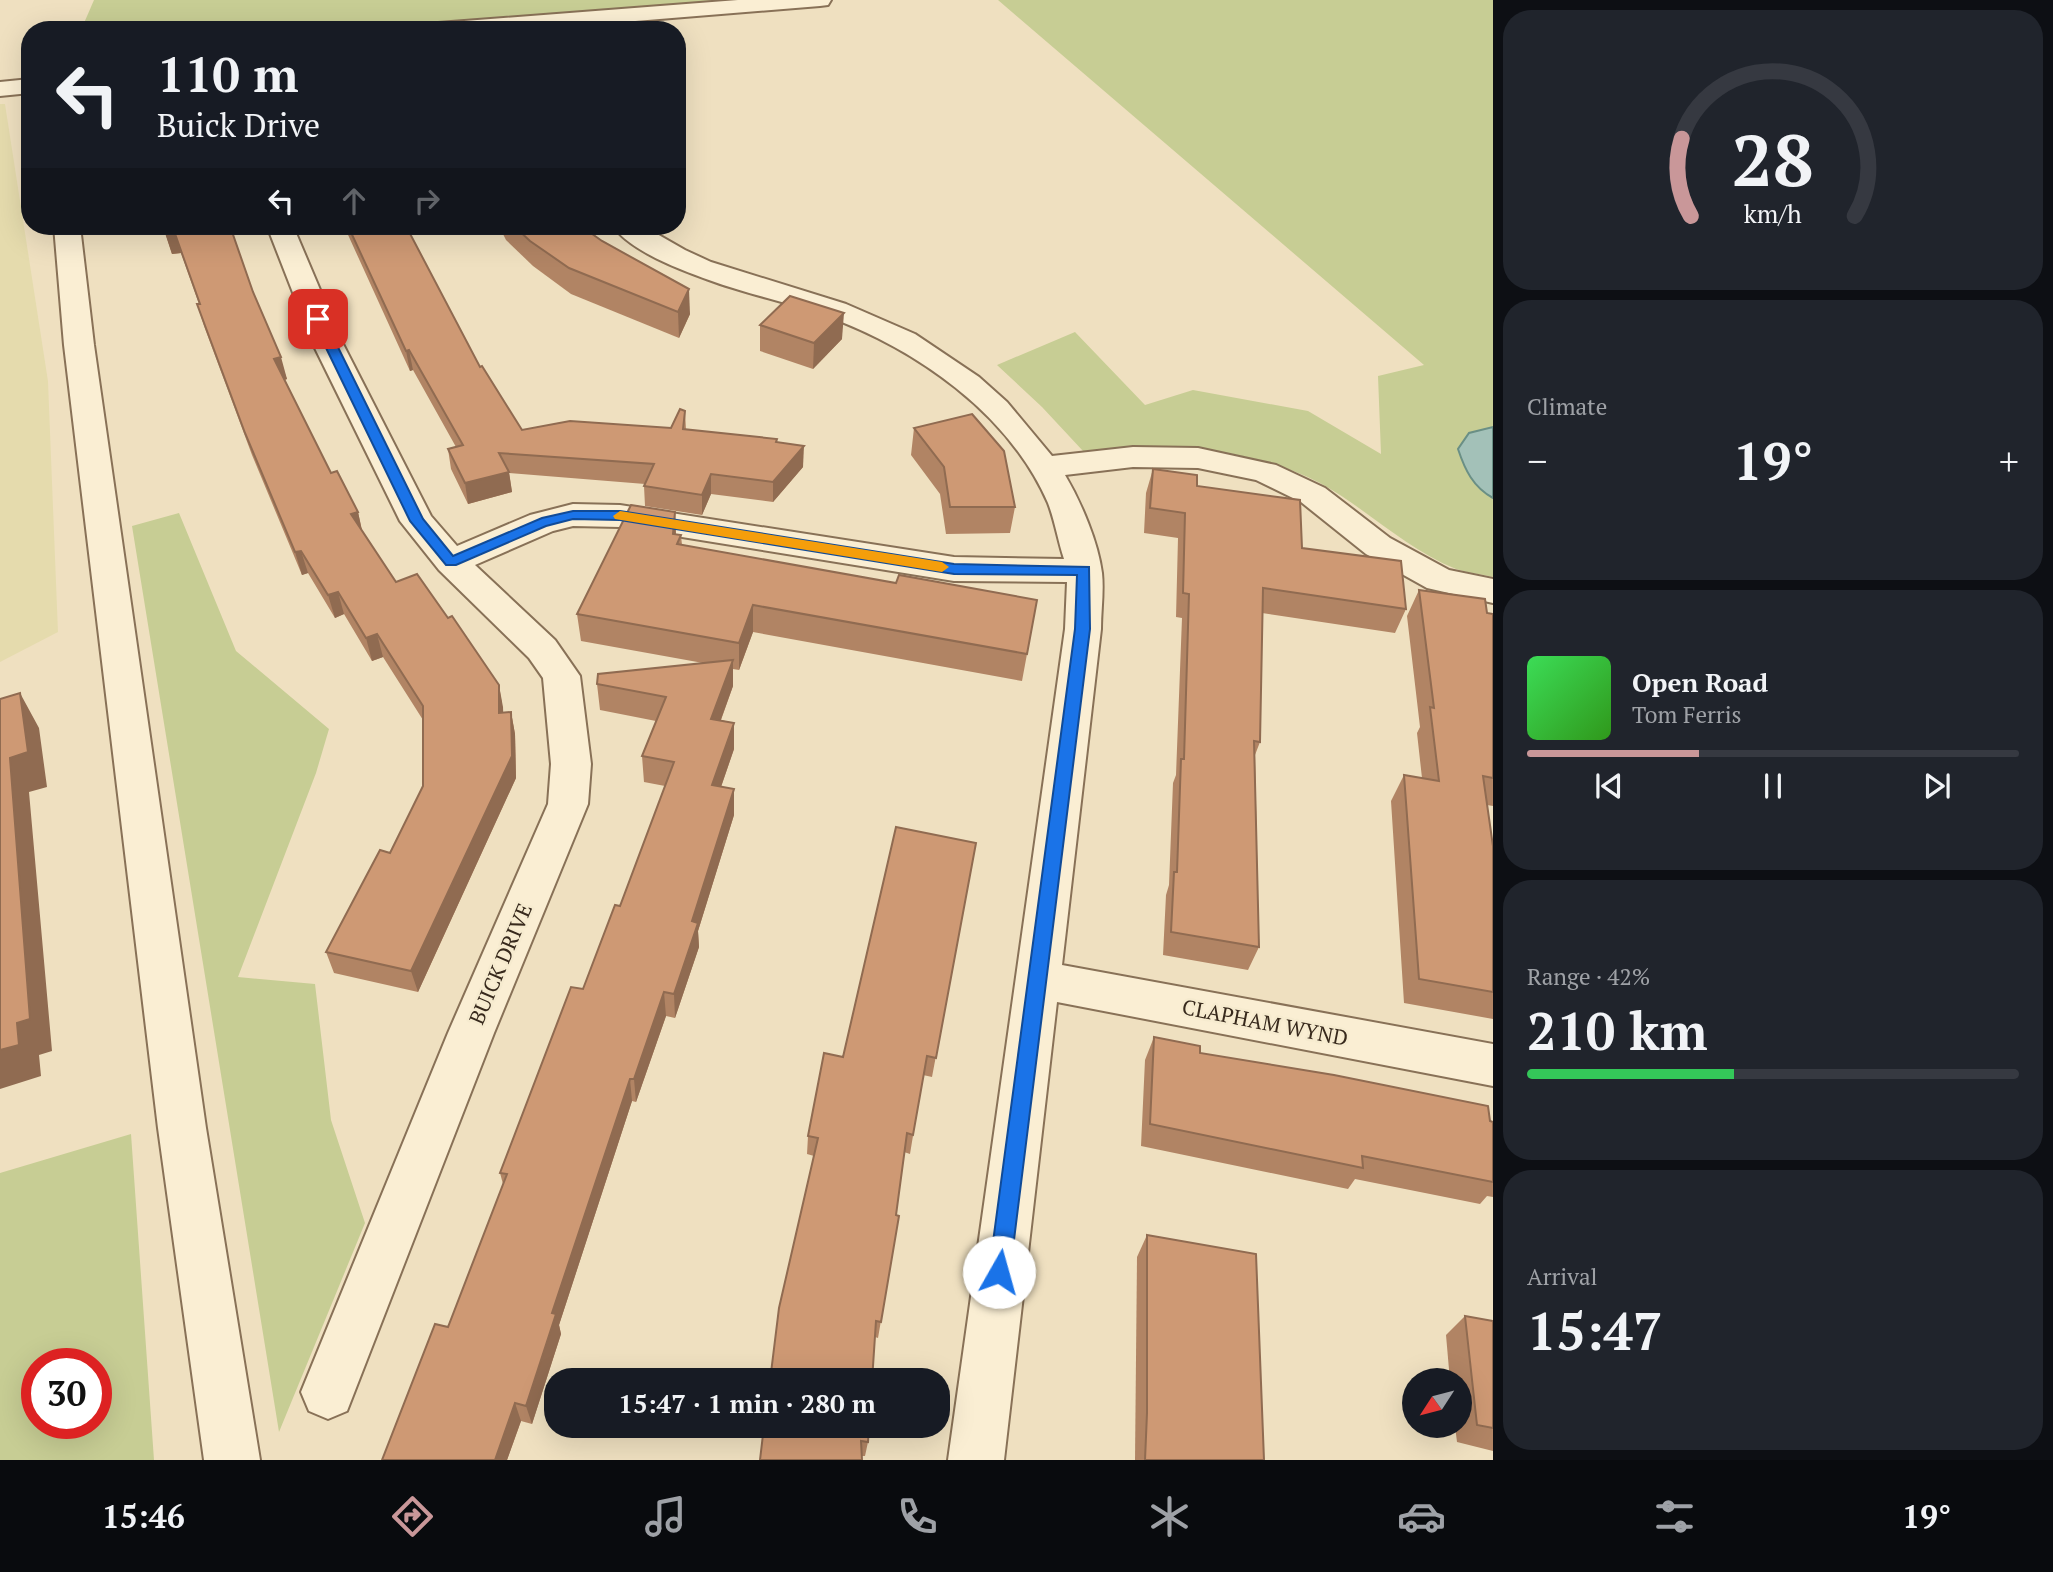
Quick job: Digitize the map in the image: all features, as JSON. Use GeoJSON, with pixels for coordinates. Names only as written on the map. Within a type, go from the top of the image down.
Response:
{"type":"FeatureCollection","features":[{"type":"Feature","properties":{"kind":"street"},"geometry":{"type":"LineString","coordinates":[[553,21],[820,0]]}},
{"type":"Feature","properties":{"kind":"street"},"geometry":{"type":"LineString","coordinates":[[0,89],[21,87]]}},
{"type":"Feature","properties":{"kind":"street"},"geometry":{"type":"LineString","coordinates":[[68,235],[79,345],[177,1087],[232,1460]]}},
{"type":"Feature","properties":{"kind":"street","name":"BUICK DRIVE"},"geometry":{"type":"LineString","coordinates":[[285,235],[328,344],[416,521],[451,562],[542,649],[561,676],[571,764],[568,804],[471,1033],[328,1392]]}},
{"type":"Feature","properties":{"kind":"street"},"geometry":{"type":"LineString","coordinates":[[640,235],[678,258],[722,277],[865,321],[928,353],[975,389],[1016,430],[1044,467],[1064,502],[1084,571],[1083,629],[976,1460]]}},
{"type":"Feature","properties":{"kind":"street"},"geometry":{"type":"LineString","coordinates":[[1044,467],[1133,457],[1198,458],[1265,472],[1313,495],[1378,546],[1439,580],[1493,591]]}},
{"type":"Feature","properties":{"kind":"street"},"geometry":{"type":"LineString","coordinates":[[451,562],[542,523],[573,515],[620,516],[954,569],[1084,571]]}},
{"type":"Feature","properties":{"kind":"street","name":"CLAPHAM WYND"},"geometry":{"type":"LineString","coordinates":[[1037,979],[1493,1065]]}},
{"type":"Feature","properties":{"kind":"shaded area"},"geometry":{"type":"Polygon","coordinates":[[[0,104],[5,104],[21,207],[21,235],[25,235],[48,381],[58,632],[0,662],[0,104]]]}},
{"type":"Feature","properties":{"kind":"green space"},"geometry":{"type":"Polygon","coordinates":[[[94,0],[820,0],[553,21],[85,21],[94,0]]]}},
{"type":"Feature","properties":{"kind":"green space"},"geometry":{"type":"Polygon","coordinates":[[[998,0],[1493,0],[1493,577],[1461,570],[1438,561],[1320,483],[1263,461],[1174,449],[1083,451],[1042,407],[997,365],[1075,332],[1145,405],[1193,390],[1308,411],[1381,454],[1378,376],[1424,365],[998,0]]]}},
{"type":"Feature","properties":{"kind":"green space"},"geometry":{"type":"Polygon","coordinates":[[[179,513],[236,651],[329,729],[316,773],[238,977],[315,984],[331,1120],[365,1223],[279,1432],[132,526],[179,513]]]}},
{"type":"Feature","properties":{"kind":"green space"},"geometry":{"type":"Polygon","coordinates":[[[131,1134],[154,1460],[0,1460],[0,1173],[131,1134]]]}},
{"type":"Feature","properties":{"kind":"water"},"geometry":{"type":"Polygon","coordinates":[[[1493,427],[1493,498],[1480,489],[1471,477],[1458,449],[1469,433],[1493,427]]]}},
{"type":"Feature","properties":{"kind":"building"},"geometry":{"type":"Polygon","coordinates":[[[175,235],[233,235],[253,292],[281,357],[274,359],[331,473],[337,471],[358,512],[351,514],[396,582],[417,574],[448,618],[452,616],[499,685],[499,713],[511,712],[512,756],[411,971],[326,952],[380,850],[390,853],[423,786],[423,706],[377,634],[366,638],[338,592],[328,595],[301,551],[295,552],[245,433],[197,304],[200,304],[175,235]]]}},
{"type":"Feature","properties":{"kind":"building"},"geometry":{"type":"Polygon","coordinates":[[[352,235],[411,235],[480,367],[482,366],[522,430],[570,421],[671,428],[680,409],[685,411],[683,429],[777,439],[776,442],[804,446],[773,482],[711,474],[702,495],[644,486],[654,464],[499,453],[509,472],[465,483],[448,449],[463,445],[409,350],[406,351],[352,235]]]}},
{"type":"Feature","properties":{"kind":"building"},"geometry":{"type":"Polygon","coordinates":[[[524,235],[594,235],[689,289],[678,312],[569,268],[524,235]]]}},
{"type":"Feature","properties":{"kind":"building"},"geometry":{"type":"Polygon","coordinates":[[[790,296],[844,313],[814,343],[760,325],[790,296]]]}},
{"type":"Feature","properties":{"kind":"building"},"geometry":{"type":"Polygon","coordinates":[[[972,414],[1004,451],[1015,507],[950,507],[944,467],[914,428],[972,414]]]}},
{"type":"Feature","properties":{"kind":"building"},"geometry":{"type":"Polygon","coordinates":[[[1153,469],[1197,475],[1197,486],[1300,500],[1302,548],[1401,561],[1406,609],[1263,588],[1260,742],[1254,741],[1259,947],[1171,932],[1174,872],[1177,872],[1181,759],[1184,759],[1189,594],[1183,593],[1185,513],[1150,508],[1153,469]]]}},
{"type":"Feature","properties":{"kind":"building"},"geometry":{"type":"Polygon","coordinates":[[[631,505],[675,512],[673,534],[681,535],[677,544],[896,583],[899,575],[1037,600],[1027,654],[753,605],[739,643],[577,614],[631,505]]]}},
{"type":"Feature","properties":{"kind":"building"},"geometry":{"type":"Polygon","coordinates":[[[1419,590],[1485,599],[1487,613],[1493,614],[1493,778],[1483,776],[1493,846],[1493,992],[1419,979],[1404,775],[1439,781],[1430,707],[1434,708],[1419,590]]]}},
{"type":"Feature","properties":{"kind":"building"},"geometry":{"type":"Polygon","coordinates":[[[733,660],[711,719],[734,723],[712,785],[734,789],[692,921],[698,923],[674,994],[664,992],[634,1079],[630,1079],[552,1313],[556,1314],[526,1406],[515,1403],[495,1460],[382,1460],[435,1324],[448,1327],[507,1174],[500,1173],[571,987],[583,989],[615,905],[620,906],[674,762],[642,756],[666,697],[597,684],[598,674],[733,660]]]}},
{"type":"Feature","properties":{"kind":"building"},"geometry":{"type":"Polygon","coordinates":[[[20,693],[28,752],[10,758],[30,1019],[17,1023],[19,1045],[0,1050],[0,699],[20,693]]]}},
{"type":"Feature","properties":{"kind":"building"},"geometry":{"type":"Polygon","coordinates":[[[896,827],[976,843],[936,1058],[927,1056],[913,1135],[907,1133],[896,1215],[899,1216],[881,1322],[876,1321],[873,1368],[772,1368],[779,1308],[818,1138],[808,1136],[824,1053],[843,1057],[896,827]]]}},
{"type":"Feature","properties":{"kind":"building"},"geometry":{"type":"Polygon","coordinates":[[[1154,1037],[1200,1046],[1200,1053],[1334,1075],[1488,1106],[1490,1121],[1493,1122],[1493,1182],[1362,1156],[1363,1168],[1150,1124],[1154,1037]]]}},
{"type":"Feature","properties":{"kind":"building"},"geometry":{"type":"Polygon","coordinates":[[[1147,1235],[1256,1254],[1264,1460],[1145,1460],[1147,1235]]]}},
{"type":"Feature","properties":{"kind":"building"},"geometry":{"type":"Polygon","coordinates":[[[1465,1316],[1493,1321],[1493,1428],[1477,1425],[1465,1316]]]}},
{"type":"Feature","properties":{"kind":"building"},"geometry":{"type":"Polygon","coordinates":[[[763,1438],[868,1438],[868,1442],[861,1441],[862,1460],[760,1460],[763,1438]]]}},
{"type":"Feature","properties":{"kind":"slow traffic"},"geometry":{"type":"LineString","coordinates":[[620,516],[942,567]]}},
{"type":"Feature","properties":{"kind":"route"},"geometry":{"type":"LineString","coordinates":[[318,319],[416,521],[451,562],[542,523],[573,515],[620,516],[954,569],[1084,571],[1083,629],[999,1272]]}}]}
